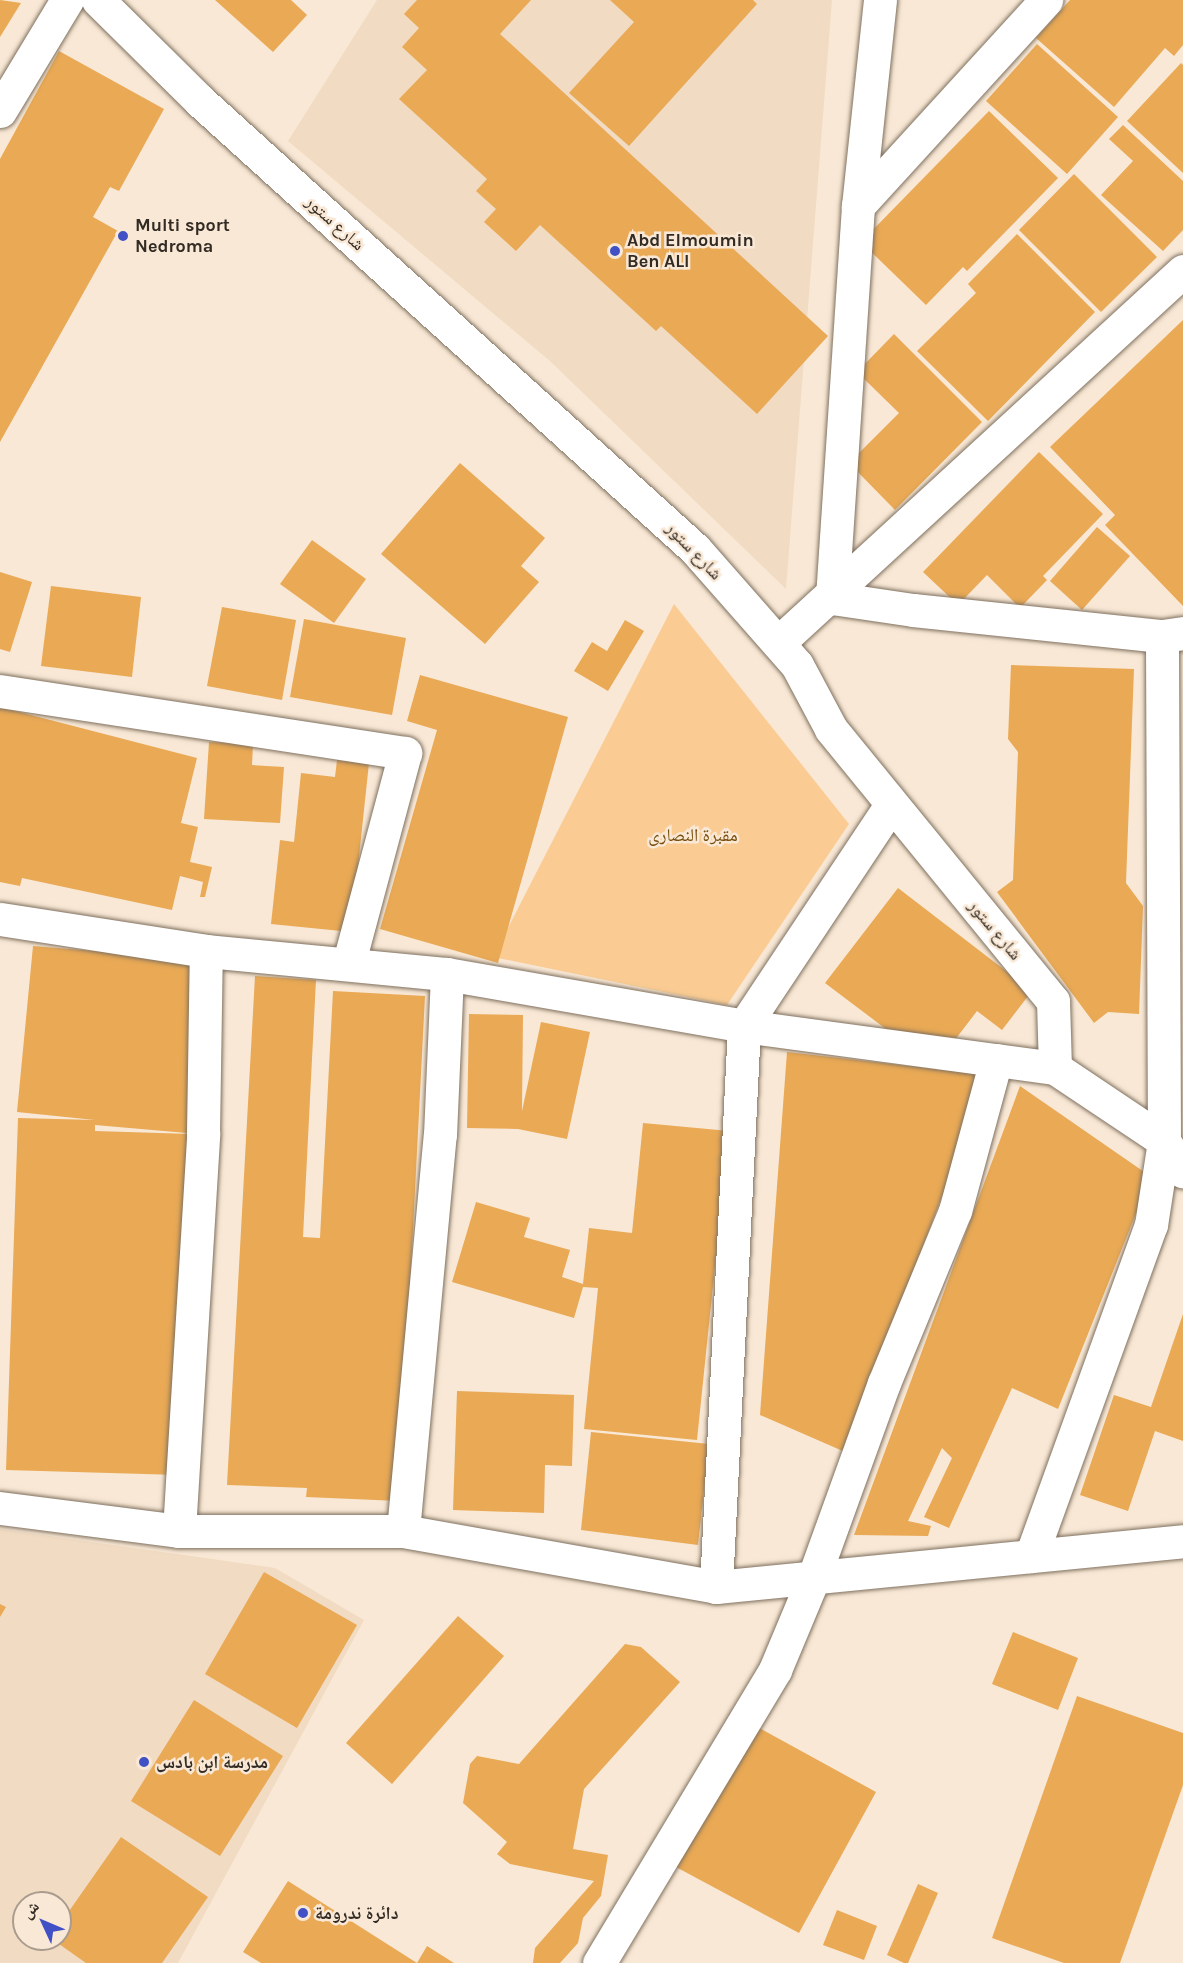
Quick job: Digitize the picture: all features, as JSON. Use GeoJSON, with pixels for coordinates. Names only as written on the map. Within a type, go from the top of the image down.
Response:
{"type":"FeatureCollection","features":[{"type":"Feature","properties":{"kind":"street"},"geometry":{"type":"LineString","coordinates":[[0,111],[67,0]]}},
{"type":"Feature","properties":{"kind":"street","name":"شارع ستور"},"geometry":{"type":"LineString","coordinates":[[98,0],[200,101],[695,549],[797,665],[831,729],[1053,1001],[1055,1068]]}},
{"type":"Feature","properties":{"kind":"street"},"geometry":{"type":"LineString","coordinates":[[832,598],[858,206],[880,0]]}},
{"type":"Feature","properties":{"kind":"street"},"geometry":{"type":"LineString","coordinates":[[858,206],[1046,0]]}},
{"type":"Feature","properties":{"kind":"street"},"geometry":{"type":"LineString","coordinates":[[778,643],[832,598],[1183,271]]}},
{"type":"Feature","properties":{"kind":"street"},"geometry":{"type":"LineString","coordinates":[[832,598],[914,610],[1173,634],[1164,1141],[1151,1225],[1032,1556]]}},
{"type":"Feature","properties":{"kind":"street"},"geometry":{"type":"LineString","coordinates":[[0,691],[405,753],[349,962]]}},
{"type":"Feature","properties":{"kind":"street"},"geometry":{"type":"LineString","coordinates":[[716,1587],[744,1026],[891,805]]}},
{"type":"Feature","properties":{"kind":"street"},"geometry":{"type":"LineString","coordinates":[[0,920],[206,951],[349,962],[447,974],[744,1026],[1055,1068],[1164,1141],[1183,1171]]}},
{"type":"Feature","properties":{"kind":"street"},"geometry":{"type":"LineString","coordinates":[[179,1531],[203,1133],[206,951]]}},
{"type":"Feature","properties":{"kind":"street"},"geometry":{"type":"LineString","coordinates":[[403,1531],[440,1135],[447,974]]}},
{"type":"Feature","properties":{"kind":"street"},"geometry":{"type":"LineString","coordinates":[[599,1963],[775,1670],[813,1579],[884,1383],[955,1211],[996,1060]]}},
{"type":"Feature","properties":{"kind":"street"},"geometry":{"type":"LineString","coordinates":[[0,1508],[179,1531],[403,1531],[716,1587],[1183,1541]]}},
{"type":"Feature","properties":{"kind":"shaded area","name":"Abd Elmoumin Ben ALI"},"geometry":{"type":"Polygon","coordinates":[[[377,0],[832,0],[786,589],[550,361],[288,141],[377,0]]]}},
{"type":"Feature","properties":{"kind":"shaded area","name":"مدرسة ابن بادس"},"geometry":{"type":"Polygon","coordinates":[[[0,1529],[275,1568],[364,1620],[178,1963],[0,1963],[0,1529]]]}},
{"type":"Feature","properties":{"kind":"green space","name":"مقبرة النصارى"},"geometry":{"type":"Polygon","coordinates":[[[674,604],[849,824],[727,1005],[493,957],[674,604]]]}},
{"type":"Feature","properties":{"kind":"building"},"geometry":{"type":"Polygon","coordinates":[[[0,0],[21,3],[0,37],[0,0]]]}},
{"type":"Feature","properties":{"kind":"building"},"geometry":{"type":"Polygon","coordinates":[[[215,0],[291,0],[307,15],[273,52],[215,0]]]}},
{"type":"Feature","properties":{"kind":"building"},"geometry":{"type":"Polygon","coordinates":[[[417,0],[531,0],[500,34],[828,336],[757,414],[661,326],[656,331],[540,225],[516,251],[484,222],[496,209],[476,191],[487,179],[399,99],[427,70],[402,47],[419,28],[404,14],[417,0]]]}},
{"type":"Feature","properties":{"kind":"building"},"geometry":{"type":"Polygon","coordinates":[[[610,0],[753,0],[757,4],[629,146],[569,93],[634,22],[610,0]]]}},
{"type":"Feature","properties":{"kind":"building"},"geometry":{"type":"Polygon","coordinates":[[[1070,0],[1183,0],[1183,45],[1174,56],[1165,48],[1114,107],[1036,38],[1070,0]]]}},
{"type":"Feature","properties":{"kind":"building"},"geometry":{"type":"Polygon","coordinates":[[[1037,44],[1118,117],[1067,174],[986,101],[1037,44]]]}},
{"type":"Feature","properties":{"kind":"building"},"geometry":{"type":"Polygon","coordinates":[[[59,51],[164,109],[119,191],[110,187],[93,217],[118,231],[0,442],[0,159],[59,51]]]}},
{"type":"Feature","properties":{"kind":"building"},"geometry":{"type":"Polygon","coordinates":[[[1181,63],[1183,65],[1183,173],[1127,121],[1181,63]]]}},
{"type":"Feature","properties":{"kind":"building"},"geometry":{"type":"Polygon","coordinates":[[[989,111],[1058,178],[967,271],[963,267],[926,305],[861,242],[989,111]]]}},
{"type":"Feature","properties":{"kind":"building"},"geometry":{"type":"Polygon","coordinates":[[[1123,125],[1183,181],[1183,230],[1163,251],[1101,195],[1133,161],[1109,139],[1123,125]]]}},
{"type":"Feature","properties":{"kind":"building"},"geometry":{"type":"Polygon","coordinates":[[[1074,174],[1157,257],[1101,312],[1019,230],[1074,174]]]}},
{"type":"Feature","properties":{"kind":"building"},"geometry":{"type":"Polygon","coordinates":[[[1017,234],[1095,312],[988,421],[917,351],[976,293],[968,284],[1017,234]]]}},
{"type":"Feature","properties":{"kind":"building"},"geometry":{"type":"Polygon","coordinates":[[[1183,320],[1183,606],[1105,525],[1115,515],[1050,447],[1183,320]]]}},
{"type":"Feature","properties":{"kind":"building"},"geometry":{"type":"Polygon","coordinates":[[[894,334],[982,422],[895,510],[849,463],[899,413],[857,372],[894,334]]]}},
{"type":"Feature","properties":{"kind":"building"},"geometry":{"type":"Polygon","coordinates":[[[1039,452],[1103,514],[1043,576],[1047,580],[1020,608],[987,575],[958,605],[923,572],[1039,452]]]}},
{"type":"Feature","properties":{"kind":"building"},"geometry":{"type":"Polygon","coordinates":[[[460,463],[545,538],[521,566],[539,582],[485,644],[381,554],[460,463]]]}},
{"type":"Feature","properties":{"kind":"building"},"geometry":{"type":"Polygon","coordinates":[[[1097,527],[1130,556],[1082,610],[1050,581],[1097,527]]]}},
{"type":"Feature","properties":{"kind":"building"},"geometry":{"type":"Polygon","coordinates":[[[312,540],[366,579],[334,623],[280,584],[312,540]]]}},
{"type":"Feature","properties":{"kind":"building"},"geometry":{"type":"Polygon","coordinates":[[[0,572],[32,582],[10,652],[0,649],[0,572]]]}},
{"type":"Feature","properties":{"kind":"building"},"geometry":{"type":"Polygon","coordinates":[[[51,586],[141,597],[132,677],[41,666],[51,586]]]}},
{"type":"Feature","properties":{"kind":"building"},"geometry":{"type":"Polygon","coordinates":[[[222,607],[296,620],[282,700],[207,686],[222,607]]]}},
{"type":"Feature","properties":{"kind":"building"},"geometry":{"type":"Polygon","coordinates":[[[304,619],[406,638],[392,715],[290,697],[304,619]]]}},
{"type":"Feature","properties":{"kind":"building"},"geometry":{"type":"Polygon","coordinates":[[[625,620],[644,631],[608,691],[574,671],[592,642],[607,651],[625,620]]]}},
{"type":"Feature","properties":{"kind":"building"},"geometry":{"type":"Polygon","coordinates":[[[1011,665],[1134,669],[1126,883],[1143,906],[1139,1014],[1108,1012],[1094,1023],[997,892],[1013,880],[1018,752],[1008,739],[1011,665]]]}},
{"type":"Feature","properties":{"kind":"building"},"geometry":{"type":"Polygon","coordinates":[[[420,675],[568,717],[498,963],[380,929],[437,730],[407,721],[420,675]]]}},
{"type":"Feature","properties":{"kind":"building"},"geometry":{"type":"Polygon","coordinates":[[[0,707],[197,758],[181,823],[198,827],[190,862],[212,867],[205,897],[200,897],[203,882],[180,876],[172,910],[22,878],[20,886],[0,882],[0,707]]]}},
{"type":"Feature","properties":{"kind":"building"},"geometry":{"type":"Polygon","coordinates":[[[209,742],[253,744],[252,765],[284,767],[280,823],[204,819],[209,742]]]}},
{"type":"Feature","properties":{"kind":"building"},"geometry":{"type":"Polygon","coordinates":[[[337,760],[369,763],[351,932],[271,924],[280,840],[294,842],[301,773],[335,777],[337,760]]]}},
{"type":"Feature","properties":{"kind":"building"},"geometry":{"type":"Polygon","coordinates":[[[898,888],[1032,991],[1002,1030],[977,1011],[935,1066],[825,983],[898,888]]]}},
{"type":"Feature","properties":{"kind":"building"},"geometry":{"type":"Polygon","coordinates":[[[33,946],[203,960],[187,1133],[95,1125],[95,1131],[191,1134],[179,1475],[6,1470],[18,1118],[95,1120],[17,1112],[33,946]]]}},
{"type":"Feature","properties":{"kind":"building"},"geometry":{"type":"Polygon","coordinates":[[[255,976],[316,980],[303,1237],[320,1238],[333,991],[425,996],[399,1501],[306,1497],[307,1488],[227,1485],[255,976]]]}},
{"type":"Feature","properties":{"kind":"building"},"geometry":{"type":"Polygon","coordinates":[[[469,1014],[523,1015],[522,1111],[541,1022],[590,1032],[567,1139],[518,1129],[467,1128],[469,1014]]]}},
{"type":"Feature","properties":{"kind":"building"},"geometry":{"type":"Polygon","coordinates":[[[787,1052],[988,1075],[845,1452],[760,1415],[787,1052]]]}},
{"type":"Feature","properties":{"kind":"building"},"geometry":{"type":"Polygon","coordinates":[[[1020,1086],[1150,1176],[1143,1196],[1058,1409],[1012,1388],[949,1528],[924,1517],[952,1458],[942,1448],[908,1521],[931,1526],[928,1536],[854,1535],[1020,1086]]]}},
{"type":"Feature","properties":{"kind":"building"},"geometry":{"type":"Polygon","coordinates":[[[643,1123],[729,1131],[697,1440],[584,1429],[598,1288],[583,1287],[574,1318],[452,1282],[476,1202],[530,1218],[524,1237],[570,1250],[562,1277],[583,1284],[589,1228],[632,1233],[643,1123]]]}},
{"type":"Feature","properties":{"kind":"building"},"geometry":{"type":"Polygon","coordinates":[[[1183,1314],[1183,1441],[1155,1431],[1128,1511],[1080,1495],[1114,1395],[1151,1407],[1183,1314]]]}},
{"type":"Feature","properties":{"kind":"building"},"geometry":{"type":"Polygon","coordinates":[[[457,1391],[574,1395],[572,1466],[545,1465],[544,1513],[453,1510],[457,1391]]]}},
{"type":"Feature","properties":{"kind":"building"},"geometry":{"type":"Polygon","coordinates":[[[591,1432],[709,1444],[698,1545],[581,1530],[591,1432]]]}},
{"type":"Feature","properties":{"kind":"building"},"geometry":{"type":"Polygon","coordinates":[[[264,1572],[357,1625],[297,1728],[205,1674],[264,1572]]]}},
{"type":"Feature","properties":{"kind":"building"},"geometry":{"type":"Polygon","coordinates":[[[0,1604],[6,1607],[0,1617],[0,1604]]]}},
{"type":"Feature","properties":{"kind":"building"},"geometry":{"type":"Polygon","coordinates":[[[458,1616],[504,1656],[392,1784],[346,1743],[458,1616]]]}},
{"type":"Feature","properties":{"kind":"building"},"geometry":{"type":"Polygon","coordinates":[[[1013,1632],[1078,1658],[1058,1710],[992,1684],[1013,1632]]]}},
{"type":"Feature","properties":{"kind":"building"},"geometry":{"type":"Polygon","coordinates":[[[625,1644],[641,1647],[680,1682],[584,1789],[573,1849],[608,1855],[601,1896],[583,1918],[578,1943],[560,1963],[533,1963],[535,1948],[594,1881],[510,1864],[497,1854],[507,1842],[463,1803],[470,1764],[477,1756],[519,1764],[625,1644]]]}},
{"type":"Feature","properties":{"kind":"building"},"geometry":{"type":"Polygon","coordinates":[[[1077,1696],[1183,1733],[1183,1785],[1120,1963],[1064,1963],[992,1938],[1077,1696]]]}},
{"type":"Feature","properties":{"kind":"building"},"geometry":{"type":"Polygon","coordinates":[[[194,1700],[283,1756],[220,1856],[131,1801],[194,1700]]]}},
{"type":"Feature","properties":{"kind":"building"},"geometry":{"type":"Polygon","coordinates":[[[741,1718],[876,1792],[799,1933],[676,1867],[710,1804],[741,1718]]]}},
{"type":"Feature","properties":{"kind":"building"},"geometry":{"type":"Polygon","coordinates":[[[121,1837],[208,1897],[162,1963],[86,1963],[69,1951],[72,1951],[72,1907],[121,1837]]]}},
{"type":"Feature","properties":{"kind":"building","name":"دائرة ندرومة"},"geometry":{"type":"Polygon","coordinates":[[[288,1881],[417,1963],[261,1963],[243,1952],[288,1881]]]}},
{"type":"Feature","properties":{"kind":"building"},"geometry":{"type":"Polygon","coordinates":[[[918,1884],[938,1893],[908,1963],[904,1963],[887,1955],[918,1884]]]}},
{"type":"Feature","properties":{"kind":"building"},"geometry":{"type":"Polygon","coordinates":[[[837,1910],[877,1926],[864,1960],[823,1945],[837,1910]]]}},
{"type":"Feature","properties":{"kind":"building"},"geometry":{"type":"Polygon","coordinates":[[[427,1946],[454,1963],[417,1963],[427,1946]]]}},
{"type":"Feature","properties":{"kind":"place","name":"Multi sport Nedroma"},"geometry":{"type":"Point","coordinates":[123,236]}},
{"type":"Feature","properties":{"kind":"place","name":"Abd Elmoumin Ben ALI"},"geometry":{"type":"Point","coordinates":[615,251]}},
{"type":"Feature","properties":{"kind":"place","name":"مدرسة ابن بادس"},"geometry":{"type":"Point","coordinates":[144,1762]}},
{"type":"Feature","properties":{"kind":"place","name":"دائرة ندرومة"},"geometry":{"type":"Point","coordinates":[303,1913]}}]}
